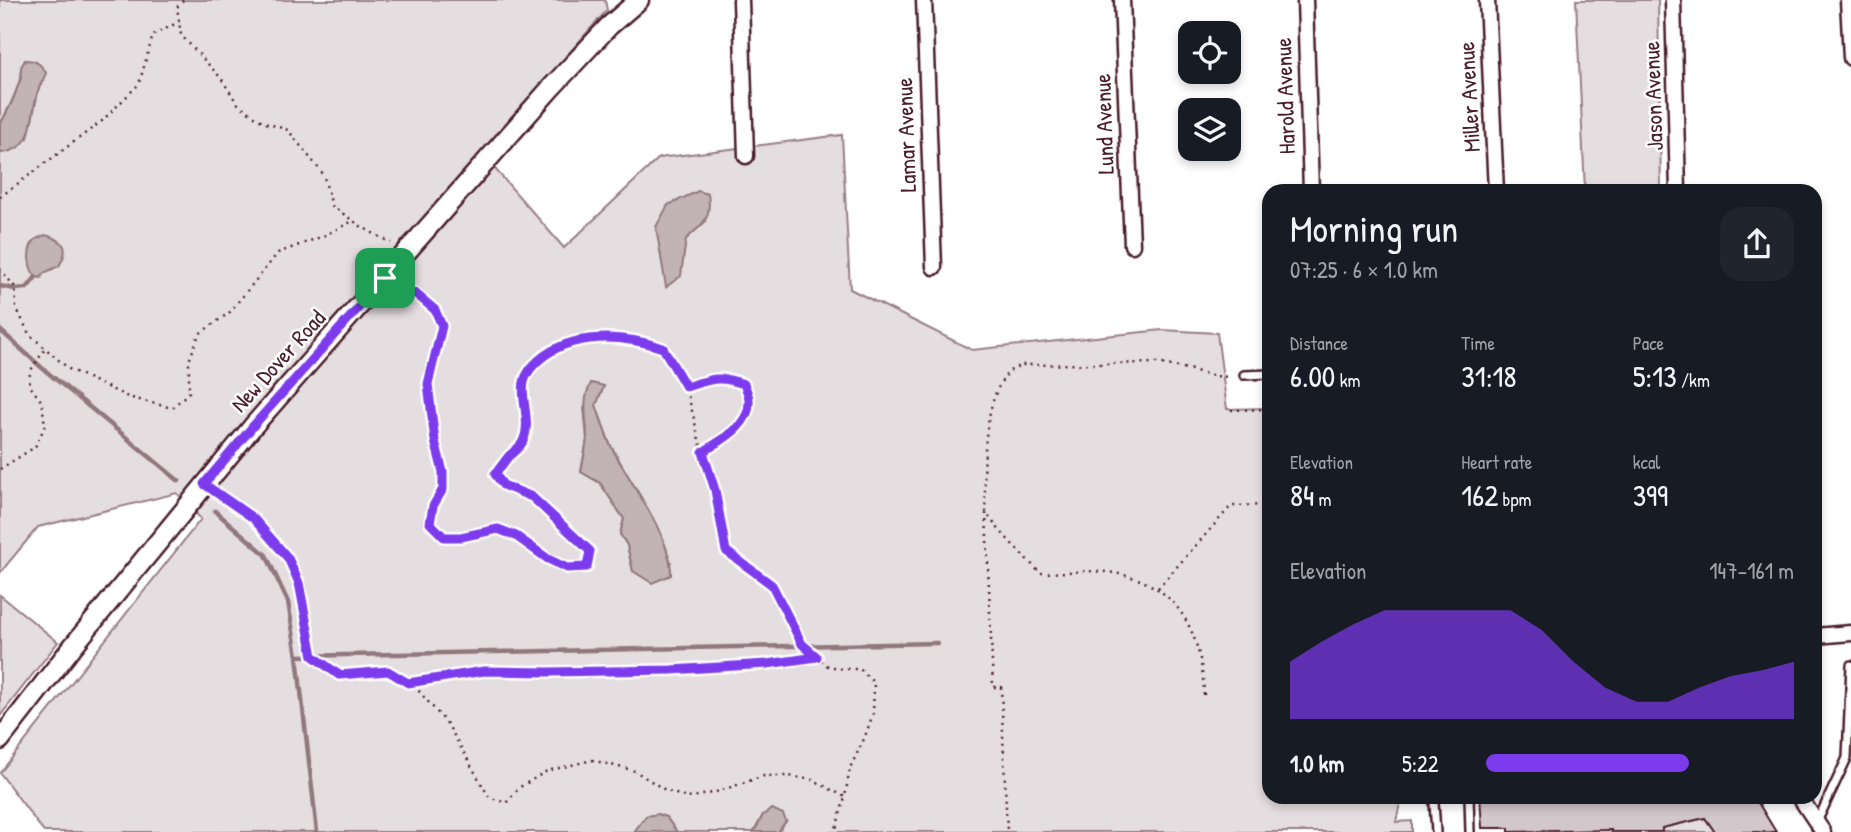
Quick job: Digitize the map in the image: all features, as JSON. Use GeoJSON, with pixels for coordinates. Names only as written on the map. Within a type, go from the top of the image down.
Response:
{"type":"FeatureCollection","features":[{"type":"Feature","properties":{"kind":"street","name":"New Dover Road"},"geometry":{"type":"LineString","coordinates":[[0,740],[73,646],[254,425],[575,62],[608,26],[639,0]]}},
{"type":"Feature","properties":{"kind":"street"},"geometry":{"type":"LineString","coordinates":[[741,0],[746,156]]}},
{"type":"Feature","properties":{"kind":"street","name":"Lamar Avenue"},"geometry":{"type":"LineString","coordinates":[[924,0],[934,267]]}},
{"type":"Feature","properties":{"kind":"street","name":"Lund Avenue"},"geometry":{"type":"LineString","coordinates":[[1122,0],[1132,245]]}},
{"type":"Feature","properties":{"kind":"street","name":"Harold Avenue"},"geometry":{"type":"LineString","coordinates":[[1305,0],[1311,184]]}},
{"type":"Feature","properties":{"kind":"street","name":"Miller Avenue"},"geometry":{"type":"LineString","coordinates":[[1487,0],[1496,184]]}},
{"type":"Feature","properties":{"kind":"street","name":"Jason Avenue"},"geometry":{"type":"LineString","coordinates":[[1673,0],[1678,184]]}},
{"type":"Feature","properties":{"kind":"street"},"geometry":{"type":"LineString","coordinates":[[1848,0],[1851,58]]}},
{"type":"Feature","properties":{"kind":"street"},"geometry":{"type":"LineString","coordinates":[[1822,636],[1851,634]]}},
{"type":"Feature","properties":{"kind":"street"},"geometry":{"type":"LineString","coordinates":[[1804,804],[1820,827]]}},
{"type":"Feature","properties":{"kind":"lane"},"geometry":{"type":"LineString","coordinates":[[1244,374],[1262,374]]}},
{"type":"Feature","properties":{"kind":"lane"},"geometry":{"type":"LineString","coordinates":[[1820,827],[1847,758],[1851,665]]}},
{"type":"Feature","properties":{"kind":"lane"},"geometry":{"type":"LineString","coordinates":[[1434,804],[1436,832]]}},
{"type":"Feature","properties":{"kind":"lane"},"geometry":{"type":"LineString","coordinates":[[1469,804],[1470,832]]}},
{"type":"Feature","properties":{"kind":"path"},"geometry":{"type":"LineString","coordinates":[[183,0],[177,7],[181,35],[221,78],[237,103],[263,122],[288,130],[323,174],[332,206],[407,251]]}},
{"type":"Feature","properties":{"kind":"path"},"geometry":{"type":"LineString","coordinates":[[0,197],[102,121],[139,84],[153,35],[179,22]]}},
{"type":"Feature","properties":{"kind":"path"},"geometry":{"type":"LineString","coordinates":[[0,269],[15,287],[16,307],[29,334],[69,369],[128,397],[172,408],[189,392],[189,361],[199,334],[229,313],[278,253],[353,221]]}},
{"type":"Feature","properties":{"kind":"path"},"geometry":{"type":"LineString","coordinates":[[385,278],[416,294],[435,310],[442,326],[428,384],[435,441],[443,472],[443,489],[433,506],[430,523],[444,537],[461,537],[498,529],[516,536],[548,559],[567,568],[587,567],[590,551],[532,497],[503,485],[495,474],[523,442],[527,423],[523,383],[530,369],[546,354],[576,341],[609,338],[640,340],[663,348],[686,387],[715,490],[726,551],[772,585],[802,644],[828,666],[860,669],[874,683],[873,714],[850,768],[835,832]]}},
{"type":"Feature","properties":{"kind":"path"},"geometry":{"type":"LineString","coordinates":[[0,469],[35,447],[45,426],[42,402],[30,386],[31,370],[46,348]]}},
{"type":"Feature","properties":{"kind":"path"},"geometry":{"type":"LineString","coordinates":[[1007,832],[1001,687],[993,687],[984,480],[985,443],[990,412],[1003,380],[1008,372],[1022,365],[1157,363],[1230,377]]}},
{"type":"Feature","properties":{"kind":"path"},"geometry":{"type":"LineString","coordinates":[[686,387],[713,378],[728,378],[744,384],[749,402],[743,423],[726,438],[703,452]]}},
{"type":"Feature","properties":{"kind":"path"},"geometry":{"type":"LineString","coordinates":[[1231,410],[1262,409]]}},
{"type":"Feature","properties":{"kind":"path"},"geometry":{"type":"LineString","coordinates":[[204,484],[253,518],[288,558],[299,583],[313,656],[339,675],[388,671],[418,690],[448,725],[489,797],[506,803],[520,787],[547,771],[592,760],[635,771],[665,790],[687,799],[764,776],[813,780],[845,797]]}},
{"type":"Feature","properties":{"kind":"path"},"geometry":{"type":"LineString","coordinates":[[1158,589],[1231,506],[1262,505]]}},
{"type":"Feature","properties":{"kind":"path"},"geometry":{"type":"LineString","coordinates":[[986,513],[1040,572],[1114,573],[1144,581],[1158,589],[1184,614],[1191,627],[1201,661],[1205,695]]}},
{"type":"Feature","properties":{"kind":"path"},"geometry":{"type":"LineString","coordinates":[[408,683],[484,671],[671,670],[767,664],[817,657]]}},
{"type":"Feature","properties":{"kind":"shaded area"},"geometry":{"type":"Polygon","coordinates":[[[0,0],[605,0],[607,10],[481,153],[564,248],[659,158],[842,135],[850,289],[972,350],[1162,330],[1217,333],[1227,409],[1262,408],[1262,804],[1400,804],[1396,822],[1412,821],[1412,832],[778,832],[786,821],[763,815],[754,832],[677,832],[666,817],[646,816],[634,832],[44,832],[0,773],[201,519],[177,493],[38,527],[0,573],[0,151],[2,153],[28,138],[39,88],[44,80],[26,60],[0,125],[0,0]],[[706,221],[662,257],[667,286],[686,239],[706,221]],[[604,386],[584,408],[587,439],[581,472],[600,483],[624,519],[620,534],[627,545],[633,571],[671,562],[660,533],[610,444],[596,405],[604,386]]]}},
{"type":"Feature","properties":{"kind":"shaded area"},"geometry":{"type":"Polygon","coordinates":[[[1576,0],[1658,0],[1661,184],[1585,184],[1576,0]]]}},
{"type":"Feature","properties":{"kind":"shaded area"},"geometry":{"type":"Polygon","coordinates":[[[25,60],[38,63],[46,73],[36,98],[27,137],[22,145],[2,153],[0,125],[12,102],[25,60]]]}},
{"type":"Feature","properties":{"kind":"shaded area"},"geometry":{"type":"Polygon","coordinates":[[[698,191],[708,194],[707,215],[686,239],[681,276],[666,287],[656,227],[668,205],[698,191]]]}},
{"type":"Feature","properties":{"kind":"shaded area"},"geometry":{"type":"Polygon","coordinates":[[[45,235],[61,242],[65,250],[59,266],[44,273],[41,278],[33,273],[29,253],[35,240],[45,235]]]}},
{"type":"Feature","properties":{"kind":"shaded area"},"geometry":{"type":"Polygon","coordinates":[[[591,383],[604,386],[596,405],[607,436],[665,543],[671,575],[652,583],[633,571],[627,545],[620,534],[624,519],[600,483],[581,472],[587,438],[585,403],[591,383]]]}},
{"type":"Feature","properties":{"kind":"shaded area"},"geometry":{"type":"Polygon","coordinates":[[[0,595],[58,642],[0,716],[0,595]]]}},
{"type":"Feature","properties":{"kind":"shaded area"},"geometry":{"type":"Polygon","coordinates":[[[772,809],[783,814],[786,821],[778,832],[754,832],[763,815],[772,809]]]}},
{"type":"Feature","properties":{"kind":"shaded area"},"geometry":{"type":"Polygon","coordinates":[[[658,814],[666,817],[677,832],[634,832],[646,816],[658,814]]]}},
{"type":"Feature","properties":{"kind":"shaded area"},"geometry":{"type":"Polygon","coordinates":[[[1705,818],[1715,832],[1662,832],[1662,828],[1705,818]]]}},
{"type":"Feature","properties":{"kind":"building"},"geometry":{"type":"Polygon","coordinates":[[[1480,804],[1759,804],[1776,832],[1715,832],[1705,818],[1662,828],[1662,832],[1509,832],[1509,828],[1482,828],[1480,804]]]}},
{"type":"Feature","properties":{"kind":"waterway"},"geometry":{"type":"LineString","coordinates":[[0,286],[27,288],[36,277]]}},
{"type":"Feature","properties":{"kind":"waterway"},"geometry":{"type":"LineString","coordinates":[[0,330],[179,481]]}},
{"type":"Feature","properties":{"kind":"waterway"},"geometry":{"type":"LineString","coordinates":[[215,511],[266,555],[288,602],[297,656],[317,832]]}},
{"type":"Feature","properties":{"kind":"waterway"},"geometry":{"type":"LineString","coordinates":[[297,656],[937,643]]}},
{"type":"Feature","properties":{"kind":"route"},"geometry":{"type":"LineString","coordinates":[[385,278],[416,294],[435,310],[442,326],[428,384],[435,441],[443,472],[443,489],[433,506],[430,523],[444,537],[461,537],[498,529],[516,536],[548,559],[567,568],[587,567],[590,551],[532,497],[503,485],[495,474],[523,442],[527,423],[523,383],[530,369],[546,354],[576,341],[609,338],[640,340],[663,348],[686,387],[713,378],[728,378],[744,384],[749,402],[743,423],[726,438],[703,452],[715,490],[726,551],[772,585],[802,644],[817,657],[767,664],[671,670],[484,671],[408,683],[388,671],[339,675],[313,656],[299,583],[288,558],[253,518],[204,484],[385,278]]}}]}
